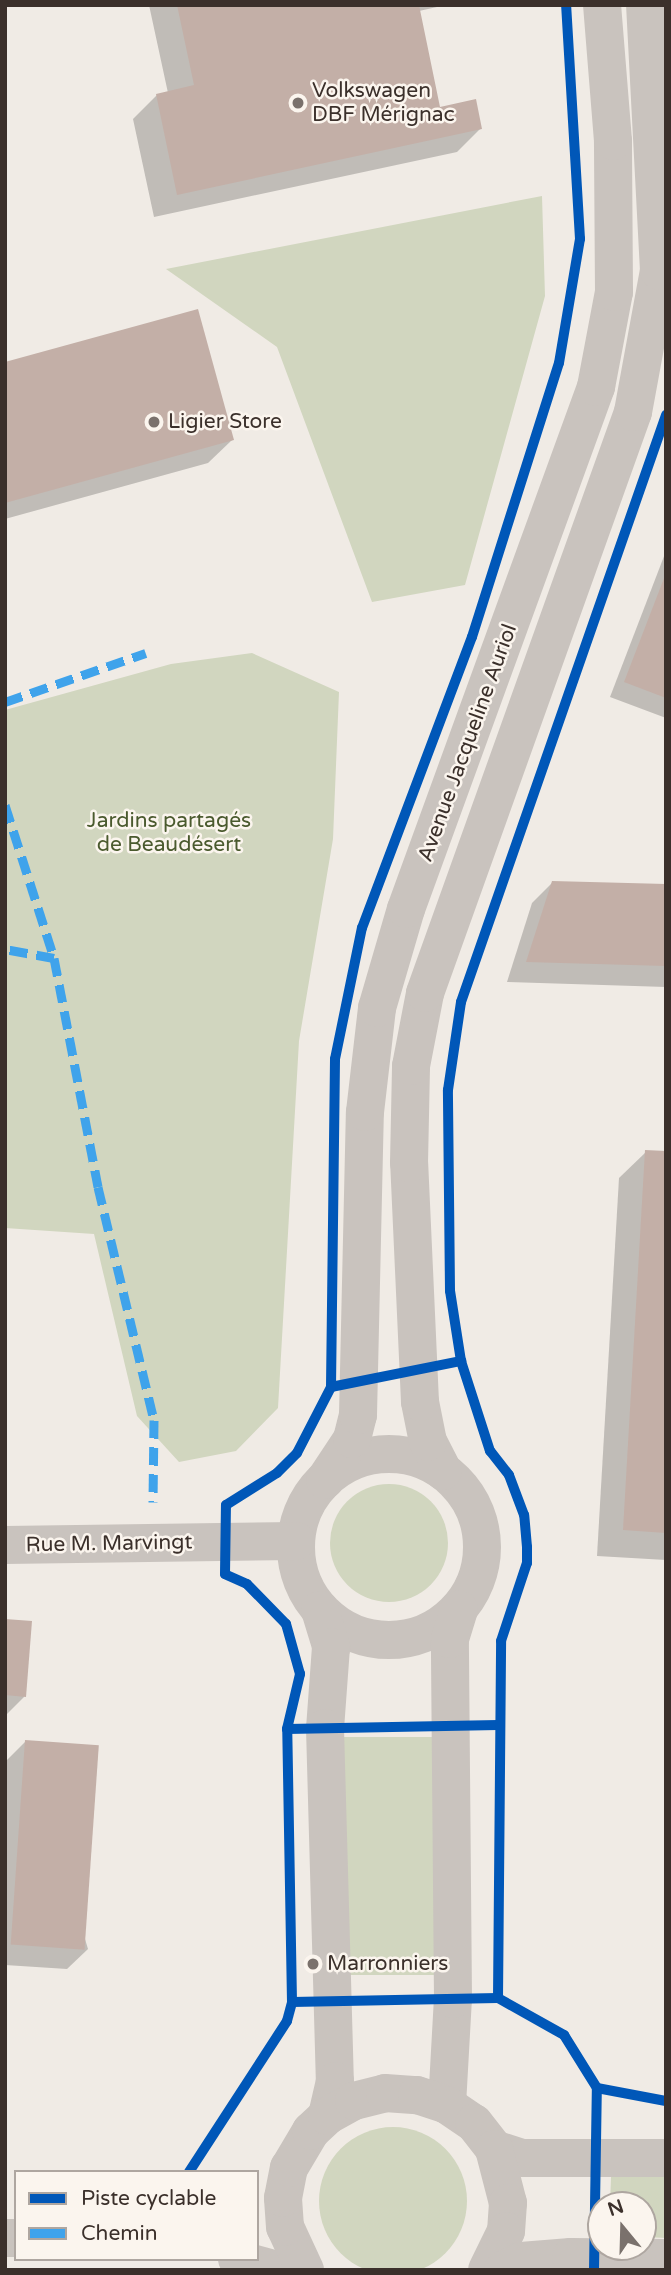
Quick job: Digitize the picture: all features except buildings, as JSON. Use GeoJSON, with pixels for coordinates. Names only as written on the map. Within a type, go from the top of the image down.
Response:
{"type":"FeatureCollection","features":[{"type":"Feature","properties":{"kind":"street","name":"Avenue Jacqueline Auriol"},"geometry":{"type":"LineString","coordinates":[[325,1480],[352,1439],[358,1415],[365,1112],[377,1008],[405,909],[596,387],[614,292],[613,141],[602,5]]}},
{"type":"Feature","properties":{"kind":"street","name":"Avenue Jacqueline Auriol"},"geometry":{"type":"LineString","coordinates":[[443,1471],[428,1442],[419,1402],[409,1163],[411,1066],[425,993],[633,412],[659,271],[645,5]]}},
{"type":"Feature","properties":{"kind":"street"},"geometry":{"type":"LineString","coordinates":[[327,2116],[335,2081],[326,1728],[331,1647],[320,1609],[298,1565],[296,1541],[301,1518],[325,1480],[370,1456],[396,1454],[443,1471],[464,1491],[478,1517],[483,1546],[473,1590],[459,1609],[450,1639],[453,1986],[447,2105]]}},
{"type":"Feature","properties":{"kind":"street","name":"Rue M. Marvingt"},"geometry":{"type":"LineString","coordinates":[[5,1545],[296,1541]]}},
{"type":"Feature","properties":{"kind":"street"},"geometry":{"type":"LineString","coordinates":[[320,1609],[340,1627],[364,1637],[390,1641],[416,1637],[459,1609]]}},
{"type":"Feature","properties":{"kind":"street"},"geometry":{"type":"LineString","coordinates":[[259,2199],[289,2168],[311,2131],[327,2116],[354,2101],[385,2093],[417,2095],[447,2105],[474,2123],[494,2149],[508,2203],[506,2231],[487,2270]]}},
{"type":"Feature","properties":{"kind":"street"},"geometry":{"type":"LineString","coordinates":[[494,2149],[521,2158],[666,2158]]}},
{"type":"Feature","properties":{"kind":"street"},"geometry":{"type":"LineString","coordinates":[[289,2168],[283,2198],[285,2227],[305,2270]]}},
{"type":"Feature","properties":{"kind":"street"},"geometry":{"type":"LineString","coordinates":[[502,2270],[521,2261],[570,2257],[666,2258]]}},
{"type":"Feature","properties":{"kind":"street"},"geometry":{"type":"LineString","coordinates":[[244,2261],[277,2270]]}},
{"type":"Feature","properties":{"kind":"green space"},"geometry":{"type":"Polygon","coordinates":[[[542,196],[545,296],[465,585],[372,602],[277,347],[166,269],[542,196]]]}},
{"type":"Feature","properties":{"kind":"green space","name":"Jardins partagés de Beaudésert"},"geometry":{"type":"Polygon","coordinates":[[[252,653],[339,692],[333,839],[299,1041],[278,1408],[236,1451],[179,1462],[137,1416],[94,1234],[5,1228],[5,710],[171,664],[252,653]]]}},
{"type":"Feature","properties":{"kind":"green space"},"geometry":{"type":"Polygon","coordinates":[[[389,1484],[412,1489],[431,1501],[443,1520],[448,1543],[443,1566],[431,1585],[412,1597],[389,1602],[366,1597],[347,1585],[335,1566],[330,1543],[335,1520],[347,1501],[366,1489],[389,1484]]]}},
{"type":"Feature","properties":{"kind":"green space"},"geometry":{"type":"Polygon","coordinates":[[[341,1737],[441,1737],[441,1975],[341,1975],[341,1737]]]}},
{"type":"Feature","properties":{"kind":"green space"},"geometry":{"type":"Polygon","coordinates":[[[393,2127],[421,2132],[446,2148],[462,2173],[467,2201],[462,2229],[446,2254],[421,2270],[393,2275],[365,2270],[340,2254],[324,2229],[319,2201],[324,2173],[340,2148],[365,2132],[393,2127]]]}},
{"type":"Feature","properties":{"kind":"green space"},"geometry":{"type":"Polygon","coordinates":[[[611,2177],[666,2177],[666,2238],[657,2238],[657,2191],[610,2191],[611,2177]]]}},
{"type":"Feature","properties":{"kind":"marked path"},"geometry":{"type":"LineString","coordinates":[[5,702],[146,653]]}},
{"type":"Feature","properties":{"kind":"marked path"},"geometry":{"type":"LineString","coordinates":[[5,805],[54,958],[5,949]]}},
{"type":"Feature","properties":{"kind":"marked path"},"geometry":{"type":"LineString","coordinates":[[54,958],[98,1187],[154,1420],[153,1502]]}},
{"type":"Feature","properties":{"kind":"cycle path"},"geometry":{"type":"LineString","coordinates":[[292,2002],[287,1729],[300,1674],[286,1624],[247,1584],[225,1574],[226,1505],[277,1473],[297,1453],[331,1387],[335,1059],[362,928],[472,637],[559,363],[580,239],[566,5]]}},
{"type":"Feature","properties":{"kind":"cycle path"},"geometry":{"type":"LineString","coordinates":[[498,1998],[501,1641],[527,1563],[527,1547],[524,1515],[509,1475],[490,1451],[461,1361],[450,1291],[448,1090],[461,1002],[666,415]]}},
{"type":"Feature","properties":{"kind":"cycle path"},"geometry":{"type":"LineString","coordinates":[[331,1387],[461,1361]]}},
{"type":"Feature","properties":{"kind":"cycle path"},"geometry":{"type":"LineString","coordinates":[[287,1729],[498,1725]]}},
{"type":"Feature","properties":{"kind":"cycle path"},"geometry":{"type":"LineString","coordinates":[[190,2170],[287,2021],[292,2002],[498,1998],[564,2035],[597,2088],[666,2101]]}},
{"type":"Feature","properties":{"kind":"cycle path"},"geometry":{"type":"LineString","coordinates":[[594,2270],[597,2088]]}},
{"type":"Feature","properties":{"kind":"place","name":"Volkswagen DBF Mérignac"},"geometry":{"type":"Point","coordinates":[298,103]}},
{"type":"Feature","properties":{"kind":"place","name":"Ligier Store"},"geometry":{"type":"Point","coordinates":[154,422]}},
{"type":"Feature","properties":{"kind":"place","name":"Marronniers"},"geometry":{"type":"Point","coordinates":[313,1964]}}]}
